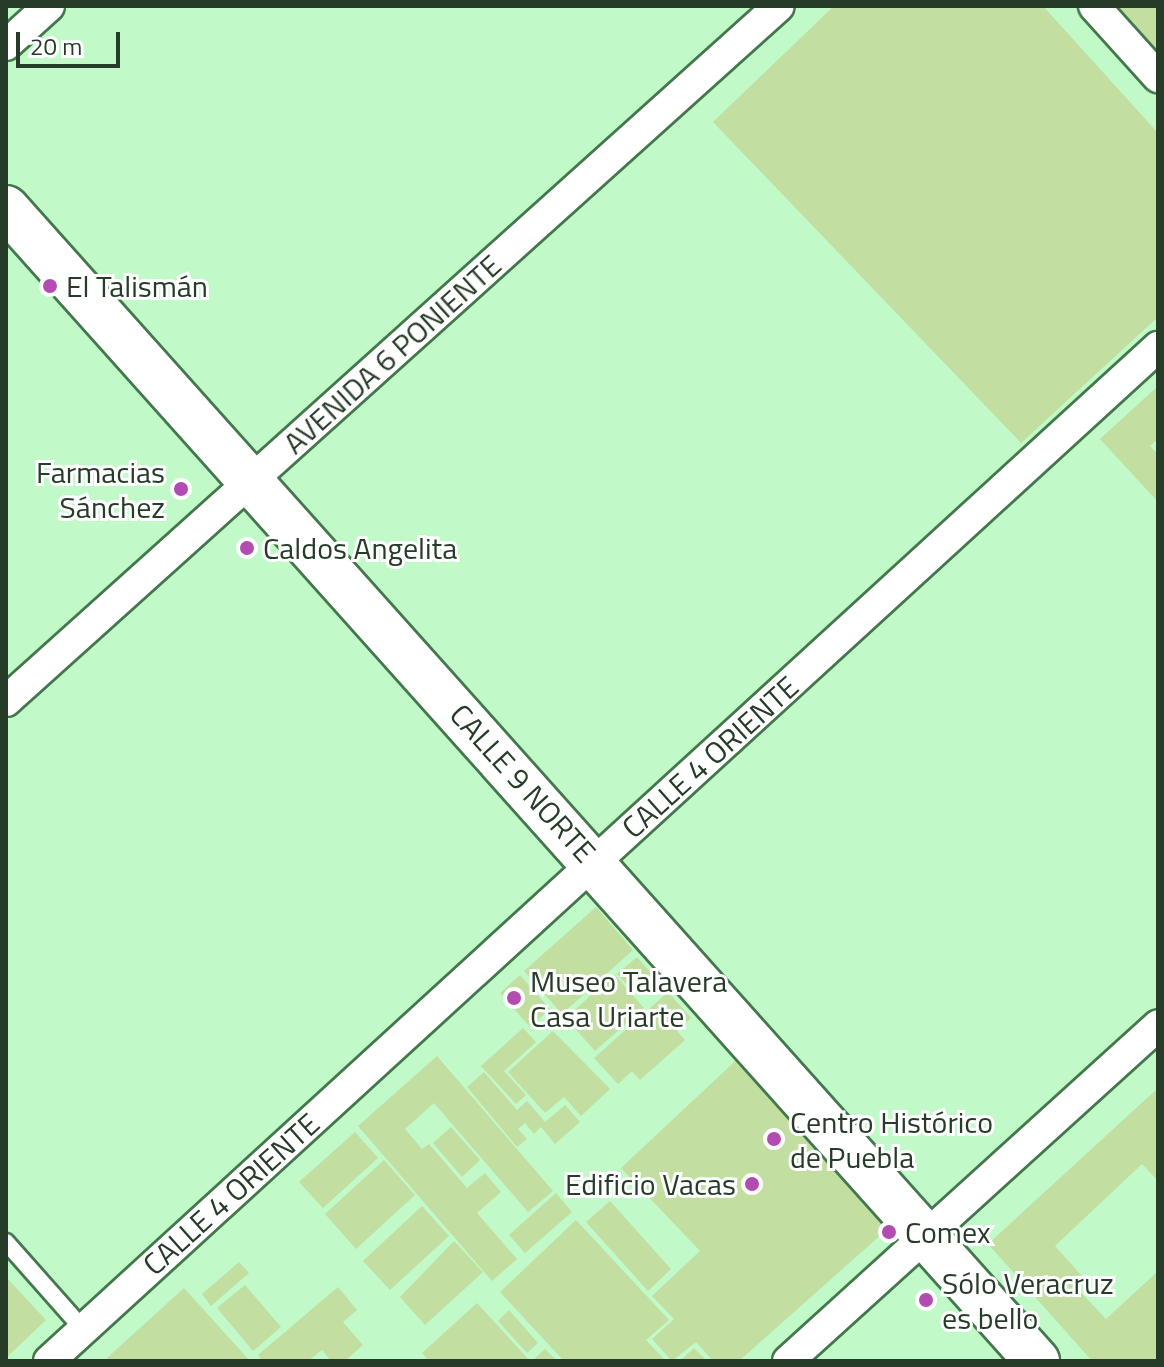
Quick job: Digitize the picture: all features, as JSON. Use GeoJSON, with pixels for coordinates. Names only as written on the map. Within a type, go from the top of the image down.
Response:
{"type":"FeatureCollection","features":[{"type":"Feature","properties":{"kind":"street"},"geometry":{"type":"LineString","coordinates":[[6,45],[49,6]]}},
{"type":"Feature","properties":{"kind":"street","name":"AVENIDA 6 PONIENTE"},"geometry":{"type":"LineString","coordinates":[[6,701],[779,6]]}},
{"type":"Feature","properties":{"kind":"street"},"geometry":{"type":"LineString","coordinates":[[1094,6],[1158,77]]}},
{"type":"Feature","properties":{"kind":"street","name":"CALLE 9 NORTE"},"geometry":{"type":"LineString","coordinates":[[6,208],[928,1234],[1037,1361]]}},
{"type":"Feature","properties":{"kind":"street","name":"CALLE 4 ORIENTE"},"geometry":{"type":"LineString","coordinates":[[49,1361],[1158,347]]}},
{"type":"Feature","properties":{"kind":"street"},"geometry":{"type":"LineString","coordinates":[[788,1361],[1158,1025]]}},
{"type":"Feature","properties":{"kind":"lane"},"geometry":{"type":"LineString","coordinates":[[6,1242],[83,1329]]}},
{"type":"Feature","properties":{"kind":"building"},"geometry":{"type":"Polygon","coordinates":[[[834,6],[1043,6],[1158,133],[1158,317],[1021,443],[713,122],[834,6]]]}},
{"type":"Feature","properties":{"kind":"building"},"geometry":{"type":"Polygon","coordinates":[[[1111,6],[1158,6],[1158,62],[1111,6]]]}},
{"type":"Feature","properties":{"kind":"building"},"geometry":{"type":"Polygon","coordinates":[[[1158,386],[1158,439],[1150,446],[1158,454],[1158,502],[1100,439],[1158,386]]]}},
{"type":"Feature","properties":{"kind":"building"},"geometry":{"type":"Polygon","coordinates":[[[596,907],[633,950],[562,1014],[524,971],[596,907]]]}},
{"type":"Feature","properties":{"kind":"building"},"geometry":{"type":"Polygon","coordinates":[[[637,957],[652,974],[633,991],[617,974],[637,957]]]}},
{"type":"Feature","properties":{"kind":"building"},"geometry":{"type":"Polygon","coordinates":[[[614,974],[644,1008],[595,1051],[566,1018],[614,974]]]}},
{"type":"Feature","properties":{"kind":"building"},"geometry":{"type":"Polygon","coordinates":[[[520,975],[550,1009],[530,1027],[500,993],[520,975]]]}},
{"type":"Feature","properties":{"kind":"building"},"geometry":{"type":"Polygon","coordinates":[[[668,992],[691,1018],[677,1031],[685,1040],[640,1080],[632,1071],[618,1084],[594,1058],[668,992]]]}},
{"type":"Feature","properties":{"kind":"building"},"geometry":{"type":"Polygon","coordinates":[[[523,1028],[536,1042],[504,1071],[526,1095],[516,1104],[481,1066],[523,1028]]]}},
{"type":"Feature","properties":{"kind":"building"},"geometry":{"type":"Polygon","coordinates":[[[553,1031],[610,1089],[581,1116],[564,1097],[545,1113],[508,1072],[553,1031]]]}},
{"type":"Feature","properties":{"kind":"building","name":"Edificio Vacas"},"geometry":{"type":"Polygon","coordinates":[[[747,1050],[882,1200],[883,1233],[739,1361],[713,1361],[696,1342],[672,1361],[652,1339],[674,1319],[652,1296],[700,1251],[621,1168],[747,1050]]]}},
{"type":"Feature","properties":{"kind":"building"},"geometry":{"type":"Polygon","coordinates":[[[437,1056],[553,1191],[528,1212],[434,1103],[405,1129],[422,1149],[429,1144],[467,1188],[485,1173],[501,1192],[477,1213],[517,1259],[492,1281],[358,1126],[437,1056]]]}},
{"type":"Feature","properties":{"kind":"building"},"geometry":{"type":"Polygon","coordinates":[[[484,1072],[517,1110],[527,1101],[545,1122],[565,1105],[580,1122],[555,1144],[541,1127],[534,1134],[525,1123],[518,1129],[527,1139],[517,1147],[467,1087],[484,1072]]]}},
{"type":"Feature","properties":{"kind":"building"},"geometry":{"type":"Polygon","coordinates":[[[1158,1088],[1158,1181],[1142,1164],[1055,1246],[1082,1276],[1073,1284],[1106,1319],[1158,1271],[1158,1361],[1092,1361],[988,1244],[1158,1088]]]}},
{"type":"Feature","properties":{"kind":"building"},"geometry":{"type":"Polygon","coordinates":[[[451,1127],[480,1160],[462,1177],[433,1143],[451,1127]]]}},
{"type":"Feature","properties":{"kind":"building"},"geometry":{"type":"Polygon","coordinates":[[[355,1132],[378,1158],[323,1208],[299,1182],[355,1132]]]}},
{"type":"Feature","properties":{"kind":"building"},"geometry":{"type":"Polygon","coordinates":[[[384,1160],[415,1195],[356,1249],[325,1214],[384,1160]]]}},
{"type":"Feature","properties":{"kind":"building"},"geometry":{"type":"Polygon","coordinates":[[[556,1193],[572,1212],[525,1253],[509,1235],[556,1193]]]}},
{"type":"Feature","properties":{"kind":"building"},"geometry":{"type":"Polygon","coordinates":[[[610,1201],[671,1269],[648,1291],[586,1222],[610,1201]]]}},
{"type":"Feature","properties":{"kind":"building"},"geometry":{"type":"Polygon","coordinates":[[[422,1206],[449,1236],[390,1290],[363,1261],[422,1206]]]}},
{"type":"Feature","properties":{"kind":"building"},"geometry":{"type":"Polygon","coordinates":[[[576,1220],[669,1320],[646,1340],[666,1361],[564,1361],[500,1292],[576,1220]]]}},
{"type":"Feature","properties":{"kind":"building"},"geometry":{"type":"Polygon","coordinates":[[[454,1241],[483,1272],[425,1325],[400,1297],[454,1241]]]}},
{"type":"Feature","properties":{"kind":"building"},"geometry":{"type":"Polygon","coordinates":[[[239,1262],[249,1273],[211,1306],[202,1294],[239,1262]]]}},
{"type":"Feature","properties":{"kind":"building"},"geometry":{"type":"Polygon","coordinates":[[[6,1277],[46,1320],[6,1358],[6,1277]]]}},
{"type":"Feature","properties":{"kind":"building"},"geometry":{"type":"Polygon","coordinates":[[[245,1285],[281,1327],[253,1351],[217,1308],[245,1285]]]}},
{"type":"Feature","properties":{"kind":"building"},"geometry":{"type":"Polygon","coordinates":[[[338,1287],[357,1310],[343,1322],[363,1345],[345,1361],[331,1361],[322,1350],[308,1361],[262,1361],[258,1355],[338,1287]]]}},
{"type":"Feature","properties":{"kind":"building"},"geometry":{"type":"Polygon","coordinates":[[[184,1288],[250,1361],[109,1361],[107,1358],[184,1288]]]}},
{"type":"Feature","properties":{"kind":"building"},"geometry":{"type":"Polygon","coordinates":[[[477,1303],[530,1361],[429,1361],[422,1353],[477,1303]]]}},
{"type":"Feature","properties":{"kind":"building"},"geometry":{"type":"Polygon","coordinates":[[[509,1310],[538,1343],[527,1353],[498,1321],[509,1310]]]}},
{"type":"Feature","properties":{"kind":"building"},"geometry":{"type":"Polygon","coordinates":[[[694,1348],[707,1361],[680,1361],[694,1348]]]}},
{"type":"Feature","properties":{"kind":"building"},"geometry":{"type":"Polygon","coordinates":[[[545,1349],[557,1361],[532,1361],[545,1349]]]}},
{"type":"Feature","properties":{"kind":"place","name":"El Talismán"},"geometry":{"type":"Point","coordinates":[50,286]}},
{"type":"Feature","properties":{"kind":"place","name":"Farmacias Sánchez"},"geometry":{"type":"Point","coordinates":[181,489]}},
{"type":"Feature","properties":{"kind":"place","name":"Caldos Angelita"},"geometry":{"type":"Point","coordinates":[247,548]}},
{"type":"Feature","properties":{"kind":"place","name":"Museo Talavera Casa Uriarte"},"geometry":{"type":"Point","coordinates":[514,998]}},
{"type":"Feature","properties":{"kind":"place","name":"Centro Histórico de Puebla"},"geometry":{"type":"Point","coordinates":[774,1139]}},
{"type":"Feature","properties":{"kind":"place","name":"Edificio Vacas"},"geometry":{"type":"Point","coordinates":[752,1184]}},
{"type":"Feature","properties":{"kind":"place","name":"Comex"},"geometry":{"type":"Point","coordinates":[889,1232]}},
{"type":"Feature","properties":{"kind":"place","name":"Sólo Veracruz es bello"},"geometry":{"type":"Point","coordinates":[926,1300]}}]}
